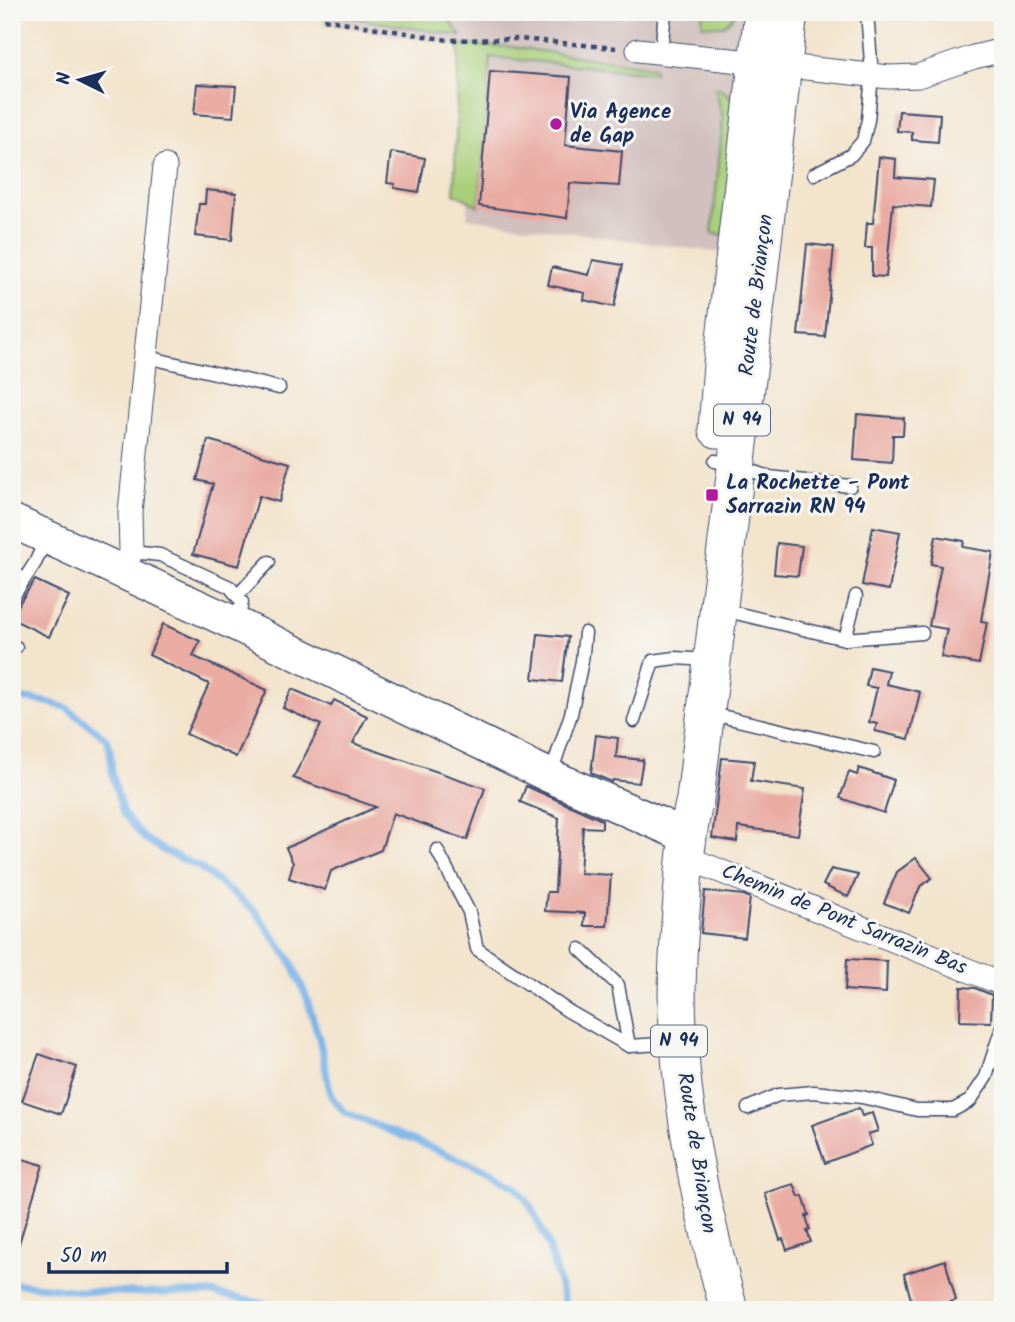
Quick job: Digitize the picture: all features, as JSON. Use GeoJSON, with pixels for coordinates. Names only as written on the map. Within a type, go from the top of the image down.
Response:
{"type":"FeatureCollection","features":[{"type":"Feature","properties":{"kind":"main road","name":"Route de Briançon"},"geometry":{"type":"LineString","coordinates":[[729,1310],[713,1254],[696,1173],[679,1042],[678,973],[689,799],[726,463],[755,311],[770,63],[762,12]]}},
{"type":"Feature","properties":{"kind":"main road","name":"Route de Briançon"},"geometry":{"type":"LineString","coordinates":[[726,463],[722,365],[770,63],[789,12]]}},
{"type":"Feature","properties":{"kind":"street"},"geometry":{"type":"LineString","coordinates":[[770,63],[774,12]]}},
{"type":"Feature","properties":{"kind":"street"},"geometry":{"type":"LineString","coordinates":[[638,50],[889,77],[918,76],[1003,50]]}},
{"type":"Feature","properties":{"kind":"street"},"geometry":{"type":"LineString","coordinates":[[127,562],[164,166]]}},
{"type":"Feature","properties":{"kind":"street"},"geometry":{"type":"LineString","coordinates":[[12,522],[47,537],[127,562],[237,611],[550,776],[687,840]]}},
{"type":"Feature","properties":{"kind":"street","name":"Chemin de Pont Sarrazin Bas"},"geometry":{"type":"LineString","coordinates":[[687,840],[1003,984]]}},
{"type":"Feature","properties":{"kind":"lane"},"geometry":{"type":"LineString","coordinates":[[662,52],[665,12]]}},
{"type":"Feature","properties":{"kind":"lane"},"geometry":{"type":"LineString","coordinates":[[814,174],[850,155],[863,141],[868,120],[872,75],[867,12]]}},
{"type":"Feature","properties":{"kind":"lane"},"geometry":{"type":"LineString","coordinates":[[147,357],[279,388]]}},
{"type":"Feature","properties":{"kind":"lane"},"geometry":{"type":"LineString","coordinates":[[726,463],[769,477],[850,486]]}},
{"type":"Feature","properties":{"kind":"lane"},"geometry":{"type":"LineString","coordinates":[[12,598],[35,563],[47,537]]}},
{"type":"Feature","properties":{"kind":"lane"},"geometry":{"type":"LineString","coordinates":[[237,611],[269,562]]}},
{"type":"Feature","properties":{"kind":"lane"},"geometry":{"type":"LineString","coordinates":[[845,639],[856,596]]}},
{"type":"Feature","properties":{"kind":"lane"},"geometry":{"type":"LineString","coordinates":[[710,608],[845,639],[922,633]]}},
{"type":"Feature","properties":{"kind":"lane"},"geometry":{"type":"LineString","coordinates":[[550,776],[570,714],[582,661],[585,632]]}},
{"type":"Feature","properties":{"kind":"lane"},"geometry":{"type":"LineString","coordinates":[[634,721],[653,661],[675,658],[705,660]]}},
{"type":"Feature","properties":{"kind":"lane"},"geometry":{"type":"LineString","coordinates":[[700,711],[874,752]]}},
{"type":"Feature","properties":{"kind":"lane"},"geometry":{"type":"LineString","coordinates":[[438,850],[470,912],[477,949],[568,1011],[629,1046],[679,1042]]}},
{"type":"Feature","properties":{"kind":"lane"},"geometry":{"type":"LineString","coordinates":[[580,949],[618,985],[629,1046]]}},
{"type":"Feature","properties":{"kind":"lane"},"geometry":{"type":"LineString","coordinates":[[748,1108],[778,1095],[814,1092],[862,1097],[917,1110],[953,1110],[970,1101],[986,1077],[1003,1024]]}},
{"type":"Feature","properties":{"kind":"path"},"geometry":{"type":"LineString","coordinates":[[324,19],[448,40],[520,40],[638,50]]}},
{"type":"Feature","properties":{"kind":"shaded area"},"geometry":{"type":"Polygon","coordinates":[[[325,12],[750,12],[722,253],[467,218],[480,49],[323,24],[325,12]]]}},
{"type":"Feature","properties":{"kind":"shaded area"},"geometry":{"type":"Polygon","coordinates":[[[12,1305],[97,1310],[12,1310],[12,1305]]]}},
{"type":"Feature","properties":{"kind":"green space"},"geometry":{"type":"Polygon","coordinates":[[[443,12],[461,36],[325,13],[443,12]]]}},
{"type":"Feature","properties":{"kind":"green space"},"geometry":{"type":"Polygon","coordinates":[[[703,12],[738,12],[723,26],[702,25],[703,12]]]}},
{"type":"Feature","properties":{"kind":"green space"},"geometry":{"type":"Polygon","coordinates":[[[459,45],[512,47],[653,67],[655,73],[490,57],[479,206],[454,193],[459,45]]]}},
{"type":"Feature","properties":{"kind":"green space"},"geometry":{"type":"Polygon","coordinates":[[[715,88],[720,88],[733,99],[739,111],[724,235],[712,233],[723,118],[715,88]]]}},
{"type":"Feature","properties":{"kind":"building"},"geometry":{"type":"Polygon","coordinates":[[[490,71],[571,77],[565,145],[622,151],[619,186],[570,183],[567,218],[479,206],[490,71]]]}},
{"type":"Feature","properties":{"kind":"building"},"geometry":{"type":"Polygon","coordinates":[[[197,84],[236,86],[233,117],[194,114],[197,84]]]}},
{"type":"Feature","properties":{"kind":"building"},"geometry":{"type":"Polygon","coordinates":[[[899,111],[940,114],[938,142],[912,140],[912,132],[897,131],[899,111]]]}},
{"type":"Feature","properties":{"kind":"building"},"geometry":{"type":"Polygon","coordinates":[[[391,152],[425,158],[419,192],[394,188],[395,184],[387,183],[391,152]]]}},
{"type":"Feature","properties":{"kind":"building"},"geometry":{"type":"Polygon","coordinates":[[[879,157],[896,159],[895,177],[934,180],[931,207],[893,204],[886,277],[872,276],[872,248],[865,248],[867,223],[873,223],[879,157]]]}},
{"type":"Feature","properties":{"kind":"building"},"geometry":{"type":"Polygon","coordinates":[[[206,190],[236,193],[232,240],[195,236],[199,204],[205,204],[206,190]]]}},
{"type":"Feature","properties":{"kind":"building"},"geometry":{"type":"Polygon","coordinates":[[[807,244],[834,247],[825,337],[798,335],[807,244]]]}},
{"type":"Feature","properties":{"kind":"building"},"geometry":{"type":"Polygon","coordinates":[[[593,260],[623,265],[614,307],[584,300],[585,293],[548,285],[552,267],[589,275],[593,260]]]}},
{"type":"Feature","properties":{"kind":"building"},"geometry":{"type":"Polygon","coordinates":[[[857,414],[904,418],[903,435],[893,435],[892,463],[854,460],[857,414]]]}},
{"type":"Feature","properties":{"kind":"building"},"geometry":{"type":"Polygon","coordinates":[[[208,440],[290,463],[279,502],[259,496],[239,566],[193,554],[213,484],[197,480],[208,440]]]}},
{"type":"Feature","properties":{"kind":"building"},"geometry":{"type":"Polygon","coordinates":[[[873,527],[900,532],[889,590],[862,585],[873,527]]]}},
{"type":"Feature","properties":{"kind":"building"},"geometry":{"type":"Polygon","coordinates":[[[936,536],[964,541],[963,547],[993,552],[981,621],[987,622],[979,664],[941,657],[947,629],[929,626],[941,566],[931,564],[936,536]]]}},
{"type":"Feature","properties":{"kind":"building"},"geometry":{"type":"Polygon","coordinates":[[[777,543],[802,546],[798,576],[774,574],[777,543]]]}},
{"type":"Feature","properties":{"kind":"building"},"geometry":{"type":"Polygon","coordinates":[[[35,580],[69,596],[49,637],[12,619],[35,580]]]}},
{"type":"Feature","properties":{"kind":"building"},"geometry":{"type":"Polygon","coordinates":[[[163,624],[200,641],[193,656],[267,690],[236,757],[186,734],[209,684],[149,655],[163,624]]]}},
{"type":"Feature","properties":{"kind":"building"},"geometry":{"type":"Polygon","coordinates":[[[538,634],[568,637],[562,682],[533,679],[538,634]]]}},
{"type":"Feature","properties":{"kind":"building"},"geometry":{"type":"Polygon","coordinates":[[[870,667],[889,671],[886,684],[920,692],[909,739],[875,731],[877,724],[869,722],[877,688],[866,686],[870,667]]]}},
{"type":"Feature","properties":{"kind":"building"},"geometry":{"type":"Polygon","coordinates":[[[292,689],[331,706],[334,700],[367,716],[353,743],[485,788],[467,840],[393,813],[381,850],[331,871],[325,890],[289,878],[293,863],[286,848],[376,807],[293,778],[321,725],[283,708],[292,689]]]}},
{"type":"Feature","properties":{"kind":"building"},"geometry":{"type":"Polygon","coordinates":[[[596,735],[618,738],[616,757],[643,760],[639,783],[612,782],[591,773],[596,735]]]}},
{"type":"Feature","properties":{"kind":"building"},"geometry":{"type":"Polygon","coordinates":[[[722,758],[754,761],[751,781],[805,789],[798,835],[738,827],[737,842],[712,838],[722,758]]]}},
{"type":"Feature","properties":{"kind":"building"},"geometry":{"type":"Polygon","coordinates":[[[859,768],[894,780],[884,813],[840,798],[849,772],[857,775],[859,768]]]}},
{"type":"Feature","properties":{"kind":"building"},"geometry":{"type":"Polygon","coordinates":[[[526,786],[602,820],[602,828],[583,827],[580,873],[611,875],[607,926],[584,926],[585,913],[545,911],[547,892],[555,892],[559,818],[520,802],[526,786]]]}},
{"type":"Feature","properties":{"kind":"building"},"geometry":{"type":"Polygon","coordinates":[[[916,858],[932,878],[920,887],[909,913],[884,903],[897,872],[916,858]]]}},
{"type":"Feature","properties":{"kind":"building"},"geometry":{"type":"Polygon","coordinates":[[[831,869],[858,875],[848,897],[823,885],[831,869]]]}},
{"type":"Feature","properties":{"kind":"building"},"geometry":{"type":"Polygon","coordinates":[[[705,891],[750,898],[745,938],[701,933],[705,891]]]}},
{"type":"Feature","properties":{"kind":"building"},"geometry":{"type":"Polygon","coordinates":[[[847,959],[887,961],[886,993],[845,990],[847,959]]]}},
{"type":"Feature","properties":{"kind":"building"},"geometry":{"type":"Polygon","coordinates":[[[961,987],[975,988],[992,995],[991,1022],[960,1021],[961,987]]]}},
{"type":"Feature","properties":{"kind":"building"},"geometry":{"type":"Polygon","coordinates":[[[39,1054],[77,1067],[61,1114],[22,1101],[39,1054]]]}},
{"type":"Feature","properties":{"kind":"building"},"geometry":{"type":"Polygon","coordinates":[[[859,1108],[862,1116],[872,1113],[878,1131],[868,1134],[872,1145],[825,1163],[812,1125],[859,1108]]]}},
{"type":"Feature","properties":{"kind":"building"},"geometry":{"type":"Polygon","coordinates":[[[12,1156],[43,1165],[17,1250],[12,1250],[12,1156]]]}},
{"type":"Feature","properties":{"kind":"building"},"geometry":{"type":"Polygon","coordinates":[[[794,1184],[799,1197],[803,1196],[809,1215],[806,1216],[810,1230],[807,1231],[811,1242],[787,1250],[783,1239],[780,1240],[765,1193],[794,1184]]]}},
{"type":"Feature","properties":{"kind":"building"},"geometry":{"type":"Polygon","coordinates":[[[945,1260],[956,1300],[925,1310],[914,1310],[904,1274],[945,1260]]]}},
{"type":"Feature","properties":{"kind":"waterway"},"geometry":{"type":"LineString","coordinates":[[12,697],[67,708],[107,739],[112,774],[123,813],[144,838],[166,852],[198,866],[256,912],[291,961],[306,996],[319,1038],[331,1096],[344,1112],[485,1170],[516,1186],[530,1205],[546,1239],[567,1310]]}},
{"type":"Feature","properties":{"kind":"waterway"},"geometry":{"type":"LineString","coordinates":[[12,1283],[80,1291],[212,1293],[265,1304],[275,1310]]}},
{"type":"Feature","properties":{"kind":"place","name":"Via Agence de Gap"},"geometry":{"type":"Point","coordinates":[556,124]}},
{"type":"Feature","properties":{"kind":"place","name":"La Rochette - Pont Sarrazin RN 94"},"geometry":{"type":"Point","coordinates":[712,495]}}]}
